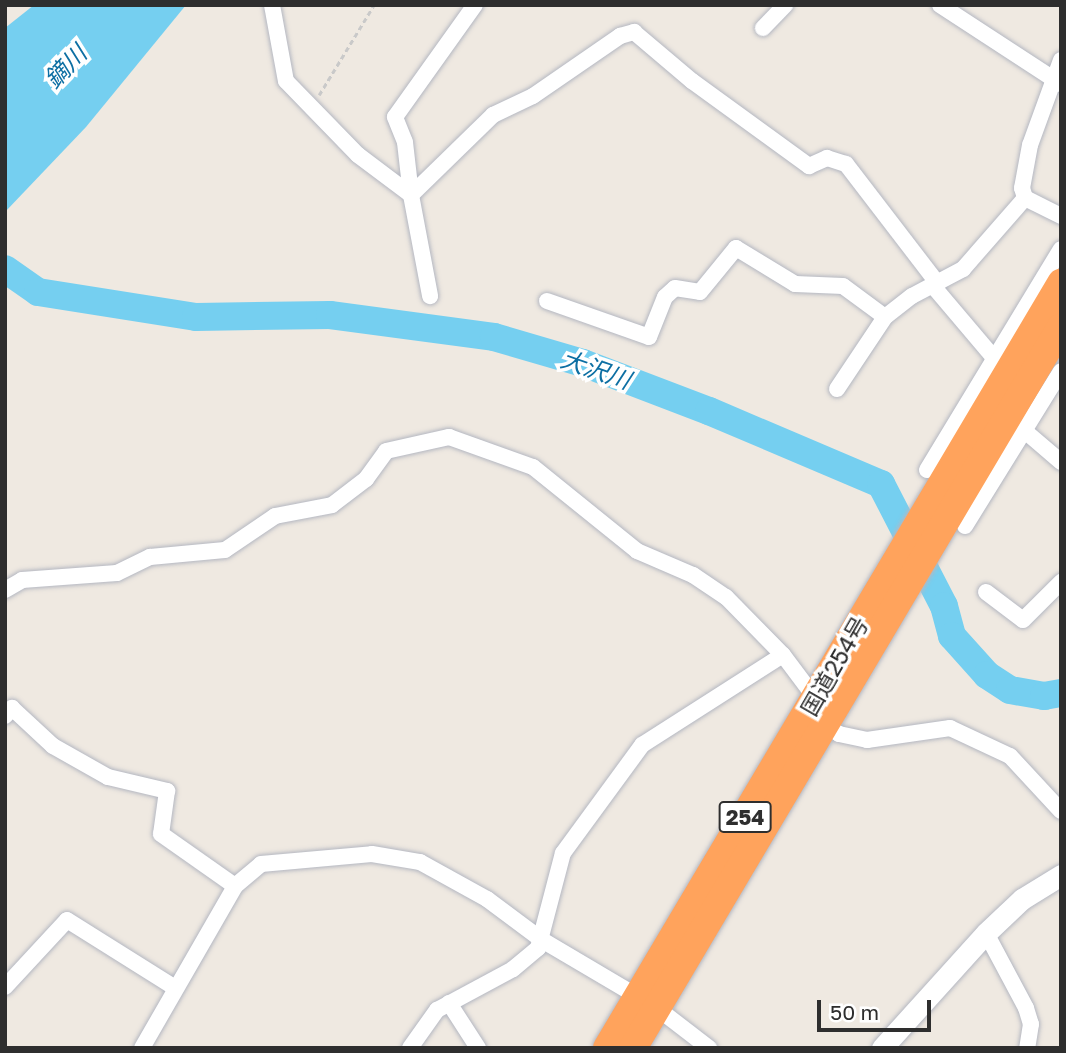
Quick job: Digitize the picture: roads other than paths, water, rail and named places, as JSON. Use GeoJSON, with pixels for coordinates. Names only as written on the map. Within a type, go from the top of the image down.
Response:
{"type":"FeatureCollection","features":[{"type":"Feature","properties":{"kind":"highway","name":"国道254号"},"geometry":{"type":"LineString","coordinates":[[607,1048],[648,1002],[944,502],[1061,283]]}},
{"type":"Feature","properties":{"kind":"highway","name":"国道254号"},"geometry":{"type":"LineString","coordinates":[[944,502],[1059,330]]}},
{"type":"Feature","properties":{"kind":"highway","name":"国道254号"},"geometry":{"type":"LineString","coordinates":[[633,1048],[648,1002]]}},
{"type":"Feature","properties":{"kind":"street"},"geometry":{"type":"LineString","coordinates":[[272,5],[286,81],[310,109],[358,155],[411,195]]}},
{"type":"Feature","properties":{"kind":"street"},"geometry":{"type":"LineString","coordinates":[[430,296],[411,195],[405,142],[395,117],[475,5]]}},
{"type":"Feature","properties":{"kind":"street"},"geometry":{"type":"LineString","coordinates":[[764,27],[785,5]]}},
{"type":"Feature","properties":{"kind":"street"},"geometry":{"type":"LineString","coordinates":[[940,5],[1056,82]]}},
{"type":"Feature","properties":{"kind":"street"},"geometry":{"type":"LineString","coordinates":[[411,195],[493,115],[533,96],[620,36],[634,32],[692,81],[809,166],[827,158],[846,164],[995,359]]}},
{"type":"Feature","properties":{"kind":"street"},"geometry":{"type":"LineString","coordinates":[[838,389],[885,317],[963,269],[1025,198],[1023,170],[1056,82],[1061,60]]}},
{"type":"Feature","properties":{"kind":"street"},"geometry":{"type":"LineString","coordinates":[[1025,198],[1061,216]]}},
{"type":"Feature","properties":{"kind":"street"},"geometry":{"type":"LineString","coordinates":[[547,301],[649,337],[665,297],[675,288],[700,292],[736,248],[794,284],[843,286],[885,317]]}},
{"type":"Feature","properties":{"kind":"street"},"geometry":{"type":"LineString","coordinates":[[944,502],[995,359],[1061,249]]}},
{"type":"Feature","properties":{"kind":"street"},"geometry":{"type":"LineString","coordinates":[[1052,386],[1059,330]]}},
{"type":"Feature","properties":{"kind":"street"},"geometry":{"type":"LineString","coordinates":[[944,502],[1027,432],[1061,371]]}},
{"type":"Feature","properties":{"kind":"street"},"geometry":{"type":"LineString","coordinates":[[1027,432],[1061,462]]}},
{"type":"Feature","properties":{"kind":"street"},"geometry":{"type":"LineString","coordinates":[[5,590],[22,580],[117,573],[150,557],[225,550],[275,516],[332,505],[366,480],[386,451],[449,437],[517,457],[546,475],[578,506],[602,520],[637,551],[693,575],[726,597],[783,655],[819,712],[839,734],[867,740],[940,726],[950,728],[1010,756],[1061,811]]}},
{"type":"Feature","properties":{"kind":"street"},"geometry":{"type":"LineString","coordinates":[[986,592],[1023,620],[1061,582]]}},
{"type":"Feature","properties":{"kind":"street"},"geometry":{"type":"LineString","coordinates":[[410,1048],[429,1018],[449,1003],[513,969],[542,940],[563,853],[636,752],[783,655]]}},
{"type":"Feature","properties":{"kind":"street"},"geometry":{"type":"LineString","coordinates":[[5,716],[12,708],[53,746],[108,777],[167,791],[161,834],[235,887]]}},
{"type":"Feature","properties":{"kind":"street"},"geometry":{"type":"LineString","coordinates":[[142,1048],[174,987],[235,887],[261,864],[274,860],[400,857],[487,899],[542,940],[648,1002],[709,1048]]}},
{"type":"Feature","properties":{"kind":"street"},"geometry":{"type":"LineString","coordinates":[[882,1048],[986,933],[1022,899],[1061,875]]}},
{"type":"Feature","properties":{"kind":"street"},"geometry":{"type":"LineString","coordinates":[[7,982],[67,920],[174,987]]}},
{"type":"Feature","properties":{"kind":"street"},"geometry":{"type":"LineString","coordinates":[[986,933],[1026,1008],[1031,1024],[1027,1048]]}},
{"type":"Feature","properties":{"kind":"street"},"geometry":{"type":"LineString","coordinates":[[449,1003],[478,1048]]}},
{"type":"Feature","properties":{"kind":"water","name":"鏑川"},"geometry":{"type":"Polygon","coordinates":[[[34,5],[186,5],[86,127],[5,212],[5,28],[34,5]]]}},
{"type":"Feature","properties":{"kind":"waterway","name":"大沢川"},"geometry":{"type":"LineString","coordinates":[[5,269],[38,292],[196,317],[330,315],[494,337],[583,363],[709,411],[881,484],[944,606],[952,636],[987,675],[1010,690],[1044,696],[1061,693]]}}]}
